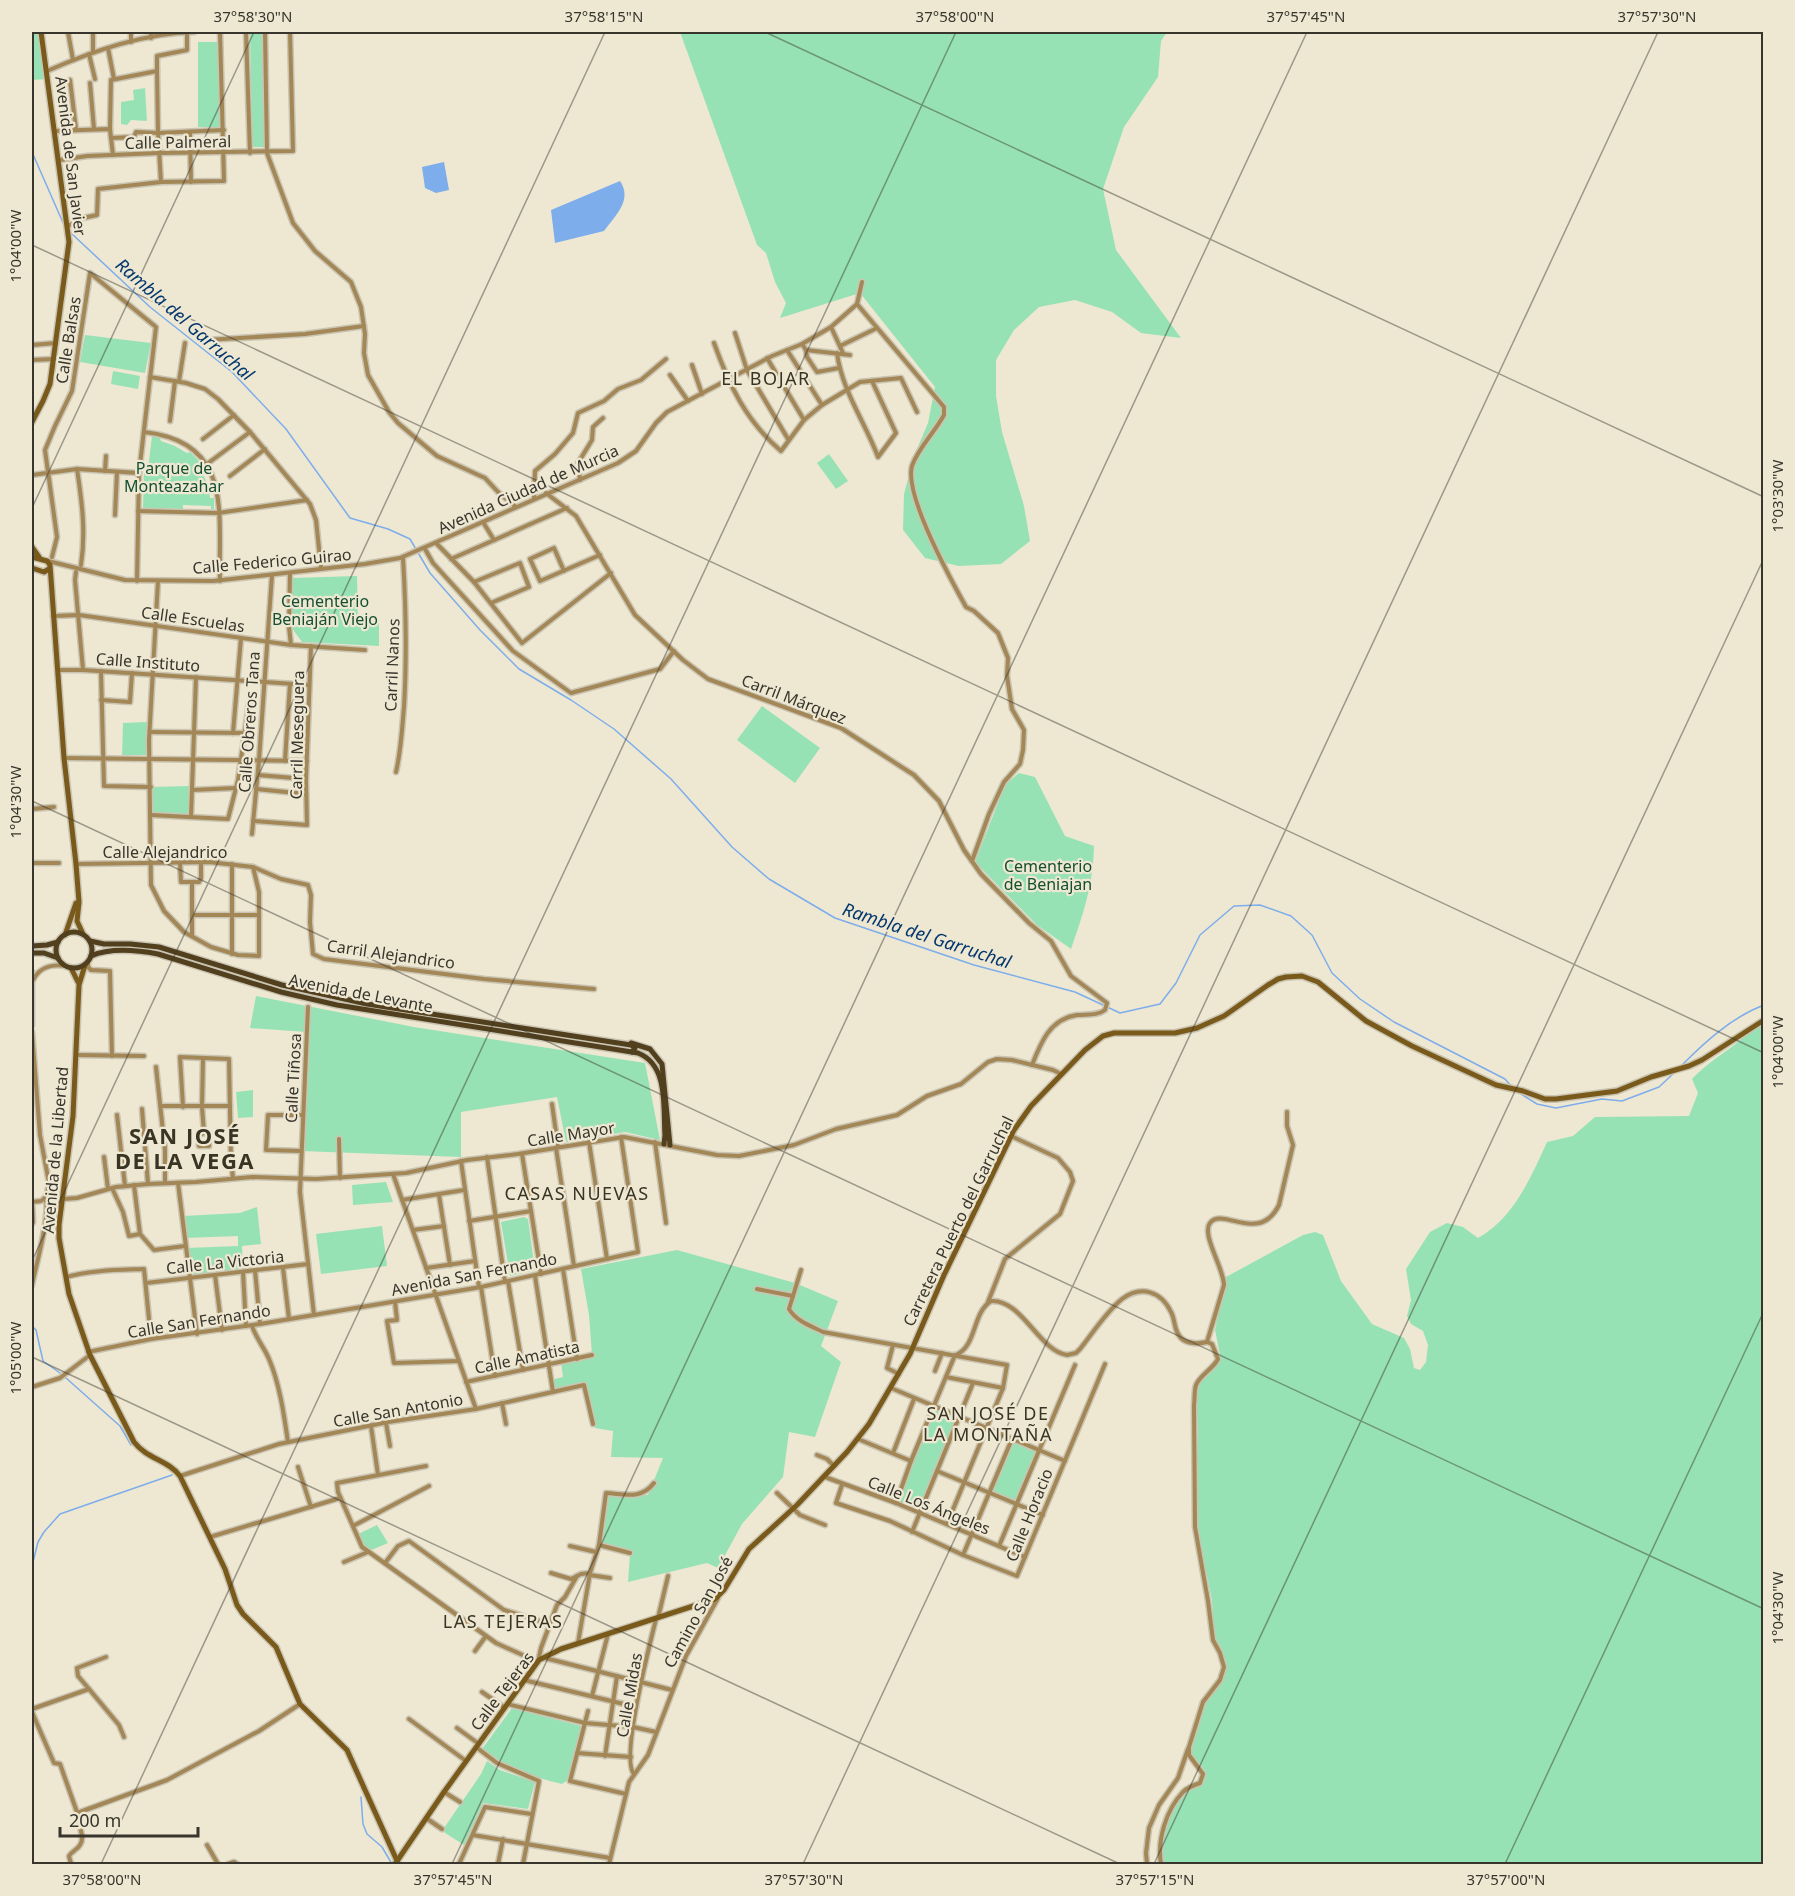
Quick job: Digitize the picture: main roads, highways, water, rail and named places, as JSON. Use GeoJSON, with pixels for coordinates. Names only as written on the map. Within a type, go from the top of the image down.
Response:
{"type":"FeatureCollection","features":[{"type":"Feature","properties":{"kind":"main road","name":"Avenida de San Javier"},"geometry":{"type":"LineString","coordinates":[[32,422],[48,390],[68,260],[68,225],[41,32]]}},
{"type":"Feature","properties":{"kind":"main road"},"geometry":{"type":"LineString","coordinates":[[32,547],[49,564],[64,758],[76,864],[78,923],[92,948],[88,961],[68,967],[58,958],[44,953],[32,953]]}},
{"type":"Feature","properties":{"kind":"main road"},"geometry":{"type":"LineString","coordinates":[[32,557],[43,559]]}},
{"type":"Feature","properties":{"kind":"main road"},"geometry":{"type":"LineString","coordinates":[[32,568],[42,571],[51,583]]}},
{"type":"Feature","properties":{"kind":"main road"},"geometry":{"type":"LineString","coordinates":[[42,571],[49,568]]}},
{"type":"Feature","properties":{"kind":"main road"},"geometry":{"type":"LineString","coordinates":[[58,958],[58,942],[64,935],[78,895]]}},
{"type":"Feature","properties":{"kind":"main road"},"geometry":{"type":"LineString","coordinates":[[64,935],[74,932],[83,934]]}},
{"type":"Feature","properties":{"kind":"main road","name":"Avenida de Levante"},"geometry":{"type":"LineString","coordinates":[[90,941],[159,947],[282,985],[367,1004],[632,1045],[635,1049],[630,1052]]}},
{"type":"Feature","properties":{"kind":"main road"},"geometry":{"type":"LineString","coordinates":[[32,946],[58,942]]}},
{"type":"Feature","properties":{"kind":"main road","name":"Avenida de Levante"},"geometry":{"type":"LineString","coordinates":[[88,961],[106,951],[142,951],[281,992],[338,1005],[630,1052],[648,1059],[658,1073],[667,1144],[664,1070],[660,1060],[654,1052],[644,1046],[612,1042]]}},
{"type":"Feature","properties":{"kind":"main road","name":"Avenida de la Libertad"},"geometry":{"type":"LineString","coordinates":[[88,961],[79,985],[72,1127],[59,1233],[71,1299],[89,1353],[134,1442],[145,1454],[174,1468],[180,1476],[225,1569],[237,1605],[276,1647],[300,1704],[347,1750],[397,1864]]}},
{"type":"Feature","properties":{"kind":"main road","name":"Avenida de la Libertad"},"geometry":{"type":"LineString","coordinates":[[68,967],[79,985]]}},
{"type":"Feature","properties":{"kind":"main road","name":"Carretera Puerto del Garruchal"},"geometry":{"type":"LineString","coordinates":[[912,1349],[944,1275],[1010,1136],[1027,1111],[1061,1074],[1091,1044],[1103,1036],[1114,1033],[1175,1033],[1197,1028],[1224,1016],[1268,985],[1286,976],[1302,976],[1318,982],[1385,1032],[1496,1085],[1523,1090],[1545,1099],[1556,1099],[1617,1091],[1689,1066],[1764,1020]]}},
{"type":"Feature","properties":{"kind":"main road","name":"Camino San José"},"geometry":{"type":"LineString","coordinates":[[718,1598],[749,1549],[825,1477],[858,1439],[900,1374],[912,1349]]}},
{"type":"Feature","properties":{"kind":"main road","name":"Calle Tejeras"},"geometry":{"type":"LineString","coordinates":[[397,1864],[444,1792],[540,1659],[578,1643],[718,1598]]}},
{"type":"Feature","properties":{"kind":"water"},"geometry":{"type":"Polygon","coordinates":[[[444,162],[449,190],[436,193],[425,188],[422,167],[444,162]]]}},
{"type":"Feature","properties":{"kind":"water"},"geometry":{"type":"Polygon","coordinates":[[[620,181],[625,195],[624,201],[604,231],[555,243],[551,210],[620,181]]]}},
{"type":"Feature","properties":{"kind":"waterway","name":"Rambla del Garruchal"},"geometry":{"type":"LineString","coordinates":[[32,152],[64,225]]}},
{"type":"Feature","properties":{"kind":"waterway","name":"Rambla del Garruchal"},"geometry":{"type":"LineString","coordinates":[[71,233],[150,307],[232,372],[286,429],[350,518],[388,529],[410,539],[430,573],[480,630],[519,669],[614,729],[671,779],[732,847],[769,879],[835,918],[974,965],[1075,992],[1120,1013],[1160,1004],[1176,983],[1200,935],[1234,906],[1260,905],[1291,916],[1312,935],[1332,973],[1360,999],[1394,1022],[1505,1079],[1512,1087]]}},
{"type":"Feature","properties":{"kind":"waterway","name":"Rambla del Garruchal"},"geometry":{"type":"LineString","coordinates":[[1682,1065],[1730,1023],[1764,1005]]}},
{"type":"Feature","properties":{"kind":"waterway","name":"Rambla del Garruchal"},"geometry":{"type":"LineString","coordinates":[[1518,1092],[1537,1104],[1556,1108],[1602,1099],[1622,1101],[1659,1087],[1674,1073]]}},
{"type":"Feature","properties":{"kind":"waterway"},"geometry":{"type":"LineString","coordinates":[[32,1326],[36,1330],[43,1361],[60,1373]]}},
{"type":"Feature","properties":{"kind":"waterway"},"geometry":{"type":"LineString","coordinates":[[66,1378],[120,1426],[131,1445]]}},
{"type":"Feature","properties":{"kind":"waterway"},"geometry":{"type":"LineString","coordinates":[[32,1566],[38,1542],[60,1514],[172,1475]]}},
{"type":"Feature","properties":{"kind":"waterway"},"geometry":{"type":"LineString","coordinates":[[361,1797],[363,1824],[367,1834],[382,1847],[392,1864]]}},
{"type":"Feature","properties":{"kind":"district","name":"EL BOJAR"},"geometry":{"type":"Point","coordinates":[766,378]}},
{"type":"Feature","properties":{"kind":"district","name":"SAN JOSÉ DE LA VEGA"},"geometry":{"type":"Point","coordinates":[185,1148]}},
{"type":"Feature","properties":{"kind":"district","name":"CASAS NUEVAS"},"geometry":{"type":"Point","coordinates":[577,1193]}},
{"type":"Feature","properties":{"kind":"district","name":"SAN JOSÉ DE LA MONTAÑA"},"geometry":{"type":"Point","coordinates":[988,1423]}},
{"type":"Feature","properties":{"kind":"district","name":"LAS TEJERAS"},"geometry":{"type":"Point","coordinates":[503,1621]}},
{"type":"Feature","properties":{"kind":"park label","name":"Parque de Monteazahar"},"geometry":{"type":"Point","coordinates":[174,477]}},
{"type":"Feature","properties":{"kind":"park label","name":"Cementerio Beniaján Viejo"},"geometry":{"type":"Point","coordinates":[325,610]}},
{"type":"Feature","properties":{"kind":"park label","name":"Cementerio de Beniajan"},"geometry":{"type":"Point","coordinates":[1048,875]}}]}
